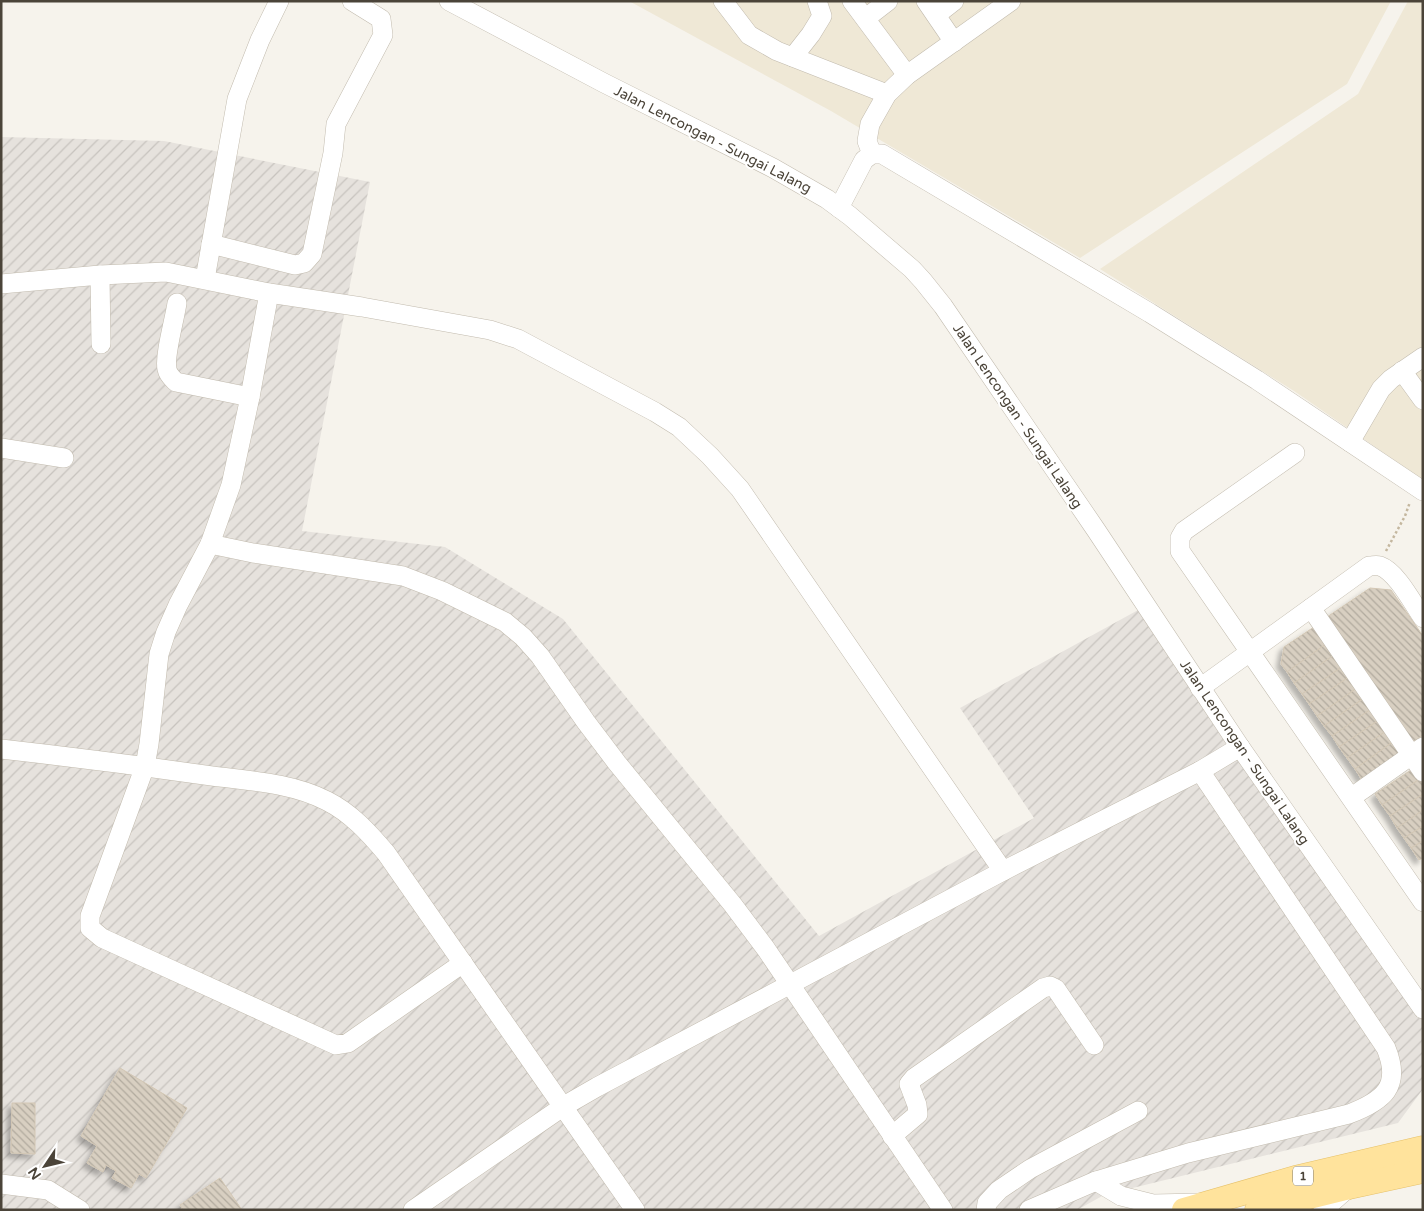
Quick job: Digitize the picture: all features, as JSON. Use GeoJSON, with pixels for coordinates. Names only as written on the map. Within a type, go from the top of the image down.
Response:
{"type":"FeatureCollection","features":[{"type":"Feature","properties":{"kind":"main road","name":"1"},"geometry":{"type":"LineString","coordinates":[[1194,1206],[1416,1146]]}},
{"type":"Feature","properties":{"kind":"main road","name":"1"},"geometry":{"type":"LineString","coordinates":[[1257,1210],[1423,1171]]}},
{"type":"Feature","properties":{"kind":"street"},"geometry":{"type":"LineString","coordinates":[[205,279],[238,98],[260,40],[279,1]]}},
{"type":"Feature","properties":{"kind":"street"},"geometry":{"type":"LineString","coordinates":[[211,244],[295,265],[304,263],[312,254],[333,153],[336,124],[383,35],[381,19],[352,1]]}},
{"type":"Feature","properties":{"kind":"street","name":"Jalan Lencongan - Sungai Lalang"},"geometry":{"type":"LineString","coordinates":[[449,1],[806,186],[839,208],[912,269],[934,294],[1096,530],[1240,748],[1423,1009]]}},
{"type":"Feature","properties":{"kind":"street"},"geometry":{"type":"LineString","coordinates":[[723,1],[749,35],[778,51],[887,94]]}},
{"type":"Feature","properties":{"kind":"street"},"geometry":{"type":"LineString","coordinates":[[793,57],[822,16],[817,1]]}},
{"type":"Feature","properties":{"kind":"street"},"geometry":{"type":"LineString","coordinates":[[852,1],[907,75]]}},
{"type":"Feature","properties":{"kind":"street"},"geometry":{"type":"LineString","coordinates":[[866,18],[888,1]]}},
{"type":"Feature","properties":{"kind":"street"},"geometry":{"type":"LineString","coordinates":[[954,1],[931,8],[954,42]]}},
{"type":"Feature","properties":{"kind":"street"},"geometry":{"type":"LineString","coordinates":[[872,154],[867,140],[870,124],[887,94],[907,75],[1011,1]]}},
{"type":"Feature","properties":{"kind":"street"},"geometry":{"type":"LineString","coordinates":[[839,208],[864,160],[872,154],[882,154],[1150,313],[1419,488]]}},
{"type":"Feature","properties":{"kind":"street"},"geometry":{"type":"LineString","coordinates":[[1,284],[100,275],[166,272],[269,293],[490,330],[518,339],[655,412],[679,427],[710,456],[740,490],[1004,871]]}},
{"type":"Feature","properties":{"kind":"street"},"geometry":{"type":"LineString","coordinates":[[100,275],[102,344]]}},
{"type":"Feature","properties":{"kind":"street"},"geometry":{"type":"LineString","coordinates":[[269,293],[250,397],[231,485],[210,544],[166,632],[159,654],[145,766],[90,916],[90,928],[102,938],[336,1045],[348,1043],[463,963]]}},
{"type":"Feature","properties":{"kind":"street"},"geometry":{"type":"LineString","coordinates":[[177,303],[167,358],[167,369],[170,377],[176,382],[250,397]]}},
{"type":"Feature","properties":{"kind":"street"},"geometry":{"type":"LineString","coordinates":[[1350,442],[1381,389],[1402,371],[1423,357]]}},
{"type":"Feature","properties":{"kind":"street"},"geometry":{"type":"LineString","coordinates":[[1402,371],[1423,400]]}},
{"type":"Feature","properties":{"kind":"street"},"geometry":{"type":"LineString","coordinates":[[1,448],[64,458]]}},
{"type":"Feature","properties":{"kind":"street"},"geometry":{"type":"LineString","coordinates":[[1295,453],[1184,530],[1180,538],[1180,551],[1423,902]]}},
{"type":"Feature","properties":{"kind":"street"},"geometry":{"type":"LineString","coordinates":[[210,544],[253,553],[403,576],[442,591],[505,622],[523,637],[540,656],[617,763],[733,905],[766,949],[943,1210]]}},
{"type":"Feature","properties":{"kind":"street"},"geometry":{"type":"LineString","coordinates":[[1200,688],[1369,566],[1378,565],[1386,569],[1394,577],[1423,618]]}},
{"type":"Feature","properties":{"kind":"street"},"geometry":{"type":"LineString","coordinates":[[1310,608],[1417,752],[1423,772]]}},
{"type":"Feature","properties":{"kind":"street"},"geometry":{"type":"LineString","coordinates":[[413,1210],[564,1106],[1004,871],[1200,771],[1240,748]]}},
{"type":"Feature","properties":{"kind":"street"},"geometry":{"type":"LineString","coordinates":[[1,749],[145,766],[277,785],[306,791],[329,801],[361,826],[386,853],[635,1210]]}},
{"type":"Feature","properties":{"kind":"street"},"geometry":{"type":"LineString","coordinates":[[1352,797],[1417,752]]}},
{"type":"Feature","properties":{"kind":"street"},"geometry":{"type":"LineString","coordinates":[[1029,1210],[1096,1181],[1188,1153],[1349,1114],[1372,1105],[1389,1087],[1391,1065],[1386,1048],[1200,771]]}},
{"type":"Feature","properties":{"kind":"street"},"geometry":{"type":"LineString","coordinates":[[892,1136],[918,1114],[917,1105],[909,1084],[914,1078],[1043,988],[1050,986],[1056,989],[1094,1045]]}},
{"type":"Feature","properties":{"kind":"street"},"geometry":{"type":"LineString","coordinates":[[986,1210],[987,1203],[999,1190],[1030,1169],[1138,1111]]}},
{"type":"Feature","properties":{"kind":"street"},"geometry":{"type":"LineString","coordinates":[[1096,1181],[1121,1196],[1154,1204],[1194,1206]]}},
{"type":"Feature","properties":{"kind":"street"},"geometry":{"type":"LineString","coordinates":[[1,1184],[48,1190],[80,1210]]}},
{"type":"Feature","properties":{"kind":"street"},"geometry":{"type":"LineString","coordinates":[[1323,1210],[1349,1187]]}},
{"type":"Feature","properties":{"kind":"path"},"geometry":{"type":"LineString","coordinates":[[1378,565],[1406,516],[1419,488]]}},
{"type":"Feature","properties":{"kind":"shaded area"},"geometry":{"type":"Polygon","coordinates":[[[629,1],[1391,1],[1347,84],[1080,258],[831,111],[629,1]]]}},
{"type":"Feature","properties":{"kind":"shaded area"},"geometry":{"type":"Polygon","coordinates":[[[1408,1],[1423,1],[1423,480],[1294,391],[1100,269],[1358,94],[1408,1]]]}},
{"type":"Feature","properties":{"kind":"shaded area"},"geometry":{"type":"Polygon","coordinates":[[[1,137],[164,141],[370,182],[302,531],[445,547],[563,619],[819,936],[1034,818],[960,708],[1149,604],[1423,1012],[1423,1089],[1398,1123],[1104,1195],[1077,1210],[1,1210],[1,137]]]}},
{"type":"Feature","properties":{"kind":"building"},"geometry":{"type":"Polygon","coordinates":[[[1370,588],[1391,590],[1423,636],[1423,735],[1413,742],[1327,617],[1370,588]]]}},
{"type":"Feature","properties":{"kind":"building"},"geometry":{"type":"Polygon","coordinates":[[[1314,627],[1326,644],[1287,672],[1281,664],[1284,647],[1314,627]]]}},
{"type":"Feature","properties":{"kind":"building"},"geometry":{"type":"Polygon","coordinates":[[[1326,644],[1334,655],[1294,683],[1287,672],[1326,644]]]}},
{"type":"Feature","properties":{"kind":"building"},"geometry":{"type":"Polygon","coordinates":[[[1334,655],[1342,667],[1302,694],[1294,683],[1334,655]]]}},
{"type":"Feature","properties":{"kind":"building"},"geometry":{"type":"Polygon","coordinates":[[[1342,667],[1349,677],[1309,704],[1302,694],[1342,667]]]}},
{"type":"Feature","properties":{"kind":"building"},"geometry":{"type":"Polygon","coordinates":[[[1349,677],[1357,688],[1317,716],[1309,704],[1349,677]]]}},
{"type":"Feature","properties":{"kind":"building"},"geometry":{"type":"Polygon","coordinates":[[[1357,688],[1364,698],[1324,726],[1317,716],[1357,688]]]}},
{"type":"Feature","properties":{"kind":"building"},"geometry":{"type":"Polygon","coordinates":[[[1364,698],[1371,709],[1332,736],[1324,726],[1364,698]]]}},
{"type":"Feature","properties":{"kind":"building"},"geometry":{"type":"Polygon","coordinates":[[[1371,709],[1379,720],[1339,747],[1332,736],[1371,709]]]}},
{"type":"Feature","properties":{"kind":"building"},"geometry":{"type":"Polygon","coordinates":[[[1379,720],[1386,731],[1347,758],[1339,747],[1379,720]]]}},
{"type":"Feature","properties":{"kind":"building"},"geometry":{"type":"Polygon","coordinates":[[[1386,731],[1394,741],[1355,769],[1347,758],[1386,731]]]}},
{"type":"Feature","properties":{"kind":"building"},"geometry":{"type":"Polygon","coordinates":[[[1394,741],[1402,752],[1362,780],[1355,769],[1394,741]]]}},
{"type":"Feature","properties":{"kind":"building"},"geometry":{"type":"Polygon","coordinates":[[[1414,768],[1421,778],[1382,805],[1375,794],[1414,768]]]}},
{"type":"Feature","properties":{"kind":"building"},"geometry":{"type":"Polygon","coordinates":[[[1421,778],[1423,781],[1423,794],[1390,816],[1382,805],[1421,778]]]}},
{"type":"Feature","properties":{"kind":"building"},"geometry":{"type":"Polygon","coordinates":[[[1423,794],[1423,810],[1397,828],[1390,816],[1423,794]]]}},
{"type":"Feature","properties":{"kind":"building"},"geometry":{"type":"Polygon","coordinates":[[[1423,810],[1423,826],[1404,838],[1397,828],[1423,810]]]}},
{"type":"Feature","properties":{"kind":"building"},"geometry":{"type":"Polygon","coordinates":[[[1423,826],[1423,841],[1411,848],[1404,838],[1423,826]]]}},
{"type":"Feature","properties":{"kind":"building"},"geometry":{"type":"Polygon","coordinates":[[[1423,841],[1423,858],[1419,860],[1411,848],[1423,841]]]}},
{"type":"Feature","properties":{"kind":"building"},"geometry":{"type":"Polygon","coordinates":[[[120,1068],[187,1108],[146,1178],[139,1174],[131,1188],[112,1178],[116,1171],[106,1165],[103,1172],[87,1163],[97,1146],[81,1136],[120,1068]]]}},
{"type":"Feature","properties":{"kind":"building"},"geometry":{"type":"Polygon","coordinates":[[[12,1103],[35,1103],[35,1154],[11,1153],[12,1103]]]}},
{"type":"Feature","properties":{"kind":"building"},"geometry":{"type":"Polygon","coordinates":[[[220,1178],[242,1210],[183,1210],[180,1205],[220,1178]]]}}]}
